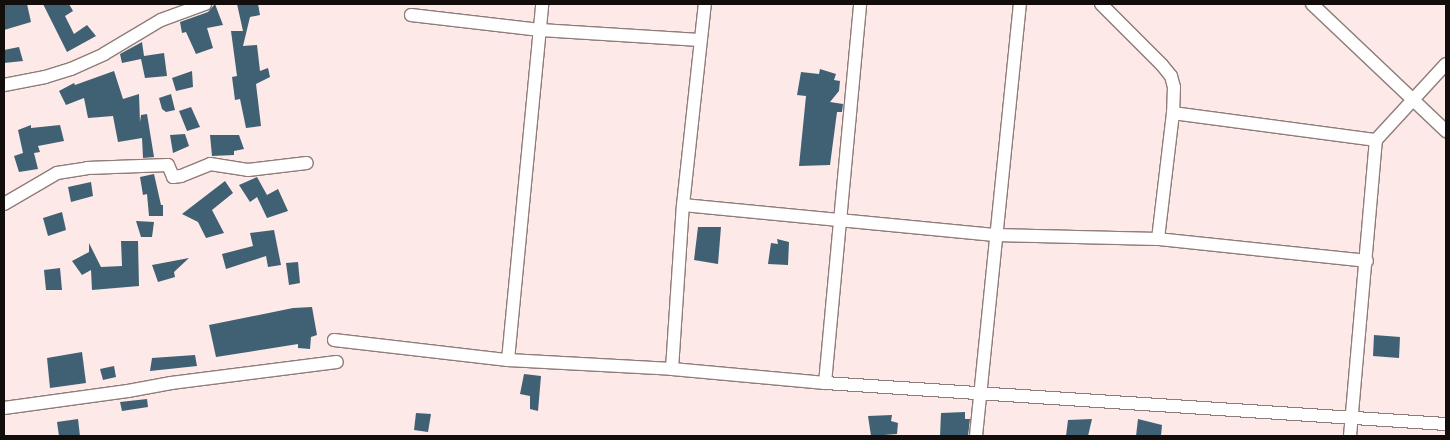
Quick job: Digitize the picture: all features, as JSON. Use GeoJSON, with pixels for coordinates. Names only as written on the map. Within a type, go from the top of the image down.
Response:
{"type":"FeatureCollection","features":[{"type":"Feature","properties":{"kind":"street"},"geometry":{"type":"LineString","coordinates":[[4,85],[71,69],[104,54],[161,20],[205,4]]}},
{"type":"Feature","properties":{"kind":"street"},"geometry":{"type":"LineString","coordinates":[[508,360],[542,4]]}},
{"type":"Feature","properties":{"kind":"street"},"geometry":{"type":"LineString","coordinates":[[672,369],[683,205],[705,4]]}},
{"type":"Feature","properties":{"kind":"street"},"geometry":{"type":"LineString","coordinates":[[825,382],[860,4]]}},
{"type":"Feature","properties":{"kind":"street"},"geometry":{"type":"LineString","coordinates":[[976,436],[1020,4]]}},
{"type":"Feature","properties":{"kind":"street"},"geometry":{"type":"LineString","coordinates":[[1101,4],[1171,76],[1174,87],[1173,113],[1158,239]]}},
{"type":"Feature","properties":{"kind":"street"},"geometry":{"type":"LineString","coordinates":[[1312,4],[1446,132]]}},
{"type":"Feature","properties":{"kind":"street"},"geometry":{"type":"LineString","coordinates":[[411,15],[540,30],[700,40]]}},
{"type":"Feature","properties":{"kind":"street"},"geometry":{"type":"LineString","coordinates":[[1350,436],[1376,140],[1414,101],[1446,64]]}},
{"type":"Feature","properties":{"kind":"street"},"geometry":{"type":"LineString","coordinates":[[1173,113],[1376,140]]}},
{"type":"Feature","properties":{"kind":"street"},"geometry":{"type":"LineString","coordinates":[[4,204],[57,174],[87,168],[168,165],[173,177],[181,176],[210,164],[248,170],[307,163]]}},
{"type":"Feature","properties":{"kind":"street"},"geometry":{"type":"LineString","coordinates":[[683,205],[995,235],[1158,239],[1366,261]]}},
{"type":"Feature","properties":{"kind":"street"},"geometry":{"type":"LineString","coordinates":[[334,340],[508,360],[672,369],[825,382],[1446,424]]}},
{"type":"Feature","properties":{"kind":"street"},"geometry":{"type":"LineString","coordinates":[[4,408],[128,391],[171,383],[337,362]]}},
{"type":"Feature","properties":{"kind":"building"},"geometry":{"type":"Polygon","coordinates":[[[4,4],[27,4],[31,22],[4,30],[4,4]]]}},
{"type":"Feature","properties":{"kind":"building"},"geometry":{"type":"Polygon","coordinates":[[[43,4],[69,4],[73,11],[65,16],[74,34],[87,25],[96,36],[67,52],[43,4]]]}},
{"type":"Feature","properties":{"kind":"building"},"geometry":{"type":"Polygon","coordinates":[[[215,4],[223,25],[207,28],[213,48],[196,54],[186,32],[182,33],[180,22],[208,12],[215,4]]]}},
{"type":"Feature","properties":{"kind":"building"},"geometry":{"type":"Polygon","coordinates":[[[237,4],[258,4],[260,15],[250,17],[243,46],[257,45],[260,71],[268,68],[270,77],[256,84],[261,126],[246,128],[240,99],[235,100],[232,77],[237,76],[231,31],[243,31],[237,4]]]}},
{"type":"Feature","properties":{"kind":"building"},"geometry":{"type":"Polygon","coordinates":[[[142,42],[144,56],[164,53],[167,76],[145,78],[141,59],[122,63],[120,54],[142,42]]]}},
{"type":"Feature","properties":{"kind":"building"},"geometry":{"type":"Polygon","coordinates":[[[19,47],[23,61],[4,63],[4,50],[19,47]]]}},
{"type":"Feature","properties":{"kind":"building"},"geometry":{"type":"Polygon","coordinates":[[[820,69],[836,74],[834,80],[840,81],[839,91],[830,102],[843,104],[842,112],[837,112],[830,165],[799,166],[806,96],[797,95],[801,72],[819,74],[820,69]]]}},
{"type":"Feature","properties":{"kind":"building"},"geometry":{"type":"Polygon","coordinates":[[[114,71],[123,99],[139,94],[140,122],[141,115],[147,114],[154,157],[143,158],[142,138],[118,142],[113,116],[88,118],[84,98],[66,105],[59,91],[74,83],[75,85],[114,71]]]}},
{"type":"Feature","properties":{"kind":"building"},"geometry":{"type":"Polygon","coordinates":[[[192,71],[193,87],[176,91],[172,78],[192,71]]]}},
{"type":"Feature","properties":{"kind":"building"},"geometry":{"type":"Polygon","coordinates":[[[171,94],[175,110],[166,112],[162,109],[159,98],[171,94]]]}},
{"type":"Feature","properties":{"kind":"building"},"geometry":{"type":"Polygon","coordinates":[[[191,107],[200,127],[187,131],[179,111],[191,107]]]}},
{"type":"Feature","properties":{"kind":"building"},"geometry":{"type":"Polygon","coordinates":[[[31,125],[31,128],[60,125],[64,141],[38,146],[40,152],[34,153],[38,169],[19,172],[14,156],[23,153],[18,130],[31,125]]]}},
{"type":"Feature","properties":{"kind":"building"},"geometry":{"type":"Polygon","coordinates":[[[185,134],[189,146],[173,153],[170,135],[185,134]]]}},
{"type":"Feature","properties":{"kind":"building"},"geometry":{"type":"Polygon","coordinates":[[[210,135],[239,135],[244,149],[234,151],[234,155],[212,156],[210,135]]]}},
{"type":"Feature","properties":{"kind":"building"},"geometry":{"type":"Polygon","coordinates":[[[154,174],[161,205],[163,205],[163,216],[149,216],[147,194],[143,195],[140,177],[154,174]]]}},
{"type":"Feature","properties":{"kind":"building"},"geometry":{"type":"Polygon","coordinates":[[[257,177],[267,195],[278,189],[288,211],[267,218],[257,197],[250,202],[239,185],[257,177]]]}},
{"type":"Feature","properties":{"kind":"building"},"geometry":{"type":"Polygon","coordinates":[[[225,181],[233,193],[212,210],[224,233],[206,238],[198,222],[182,214],[225,181]]]}},
{"type":"Feature","properties":{"kind":"building"},"geometry":{"type":"Polygon","coordinates":[[[91,182],[93,196],[71,202],[68,187],[91,182]]]}},
{"type":"Feature","properties":{"kind":"building"},"geometry":{"type":"Polygon","coordinates":[[[62,212],[66,230],[48,236],[43,218],[62,212]]]}},
{"type":"Feature","properties":{"kind":"building"},"geometry":{"type":"Polygon","coordinates":[[[136,221],[154,222],[152,237],[141,237],[136,221]]]}},
{"type":"Feature","properties":{"kind":"building"},"geometry":{"type":"Polygon","coordinates":[[[698,227],[721,227],[718,264],[694,260],[698,227]]]}},
{"type":"Feature","properties":{"kind":"building"},"geometry":{"type":"Polygon","coordinates":[[[274,230],[281,265],[268,267],[266,256],[226,269],[222,254],[253,246],[250,233],[274,230]]]}},
{"type":"Feature","properties":{"kind":"building"},"geometry":{"type":"Polygon","coordinates":[[[777,239],[789,242],[788,265],[768,264],[771,243],[778,244],[777,239]]]}},
{"type":"Feature","properties":{"kind":"building"},"geometry":{"type":"Polygon","coordinates":[[[121,241],[138,241],[139,286],[92,290],[91,270],[82,275],[72,261],[89,252],[89,243],[101,267],[122,266],[121,241]]]}},
{"type":"Feature","properties":{"kind":"building"},"geometry":{"type":"Polygon","coordinates":[[[189,258],[174,272],[175,277],[158,282],[152,265],[189,258]]]}},
{"type":"Feature","properties":{"kind":"building"},"geometry":{"type":"Polygon","coordinates":[[[298,262],[300,283],[289,285],[286,263],[298,262]]]}},
{"type":"Feature","properties":{"kind":"building"},"geometry":{"type":"Polygon","coordinates":[[[60,268],[62,290],[46,290],[44,270],[60,268]]]}},
{"type":"Feature","properties":{"kind":"building"},"geometry":{"type":"Polygon","coordinates":[[[312,307],[317,335],[311,337],[310,349],[298,348],[298,344],[216,357],[209,325],[293,308],[312,307]]]}},
{"type":"Feature","properties":{"kind":"building"},"geometry":{"type":"Polygon","coordinates":[[[1374,335],[1400,337],[1399,358],[1373,356],[1374,335]]]}},
{"type":"Feature","properties":{"kind":"building"},"geometry":{"type":"Polygon","coordinates":[[[82,352],[86,383],[50,388],[47,358],[82,352]]]}},
{"type":"Feature","properties":{"kind":"building"},"geometry":{"type":"Polygon","coordinates":[[[195,355],[197,366],[150,371],[152,358],[195,355]]]}},
{"type":"Feature","properties":{"kind":"building"},"geometry":{"type":"Polygon","coordinates":[[[114,366],[116,377],[103,380],[100,369],[114,366]]]}},
{"type":"Feature","properties":{"kind":"building"},"geometry":{"type":"Polygon","coordinates":[[[524,374],[541,376],[538,411],[530,409],[530,396],[520,394],[524,374]]]}},
{"type":"Feature","properties":{"kind":"building"},"geometry":{"type":"Polygon","coordinates":[[[147,399],[148,407],[122,411],[120,402],[147,399]]]}},
{"type":"Feature","properties":{"kind":"building"},"geometry":{"type":"Polygon","coordinates":[[[965,412],[965,419],[970,419],[968,436],[940,436],[941,413],[965,412]]]}},
{"type":"Feature","properties":{"kind":"building"},"geometry":{"type":"Polygon","coordinates":[[[416,413],[431,414],[428,432],[414,430],[416,413]]]}},
{"type":"Feature","properties":{"kind":"building"},"geometry":{"type":"Polygon","coordinates":[[[892,415],[891,421],[898,423],[897,434],[871,436],[868,416],[892,415]]]}},
{"type":"Feature","properties":{"kind":"building"},"geometry":{"type":"Polygon","coordinates":[[[78,419],[80,436],[59,436],[57,422],[78,419]]]}},
{"type":"Feature","properties":{"kind":"building"},"geometry":{"type":"Polygon","coordinates":[[[1092,419],[1088,436],[1066,436],[1068,420],[1092,419]]]}},
{"type":"Feature","properties":{"kind":"building"},"geometry":{"type":"Polygon","coordinates":[[[1138,419],[1162,425],[1161,436],[1136,436],[1138,419]]]}}]}
